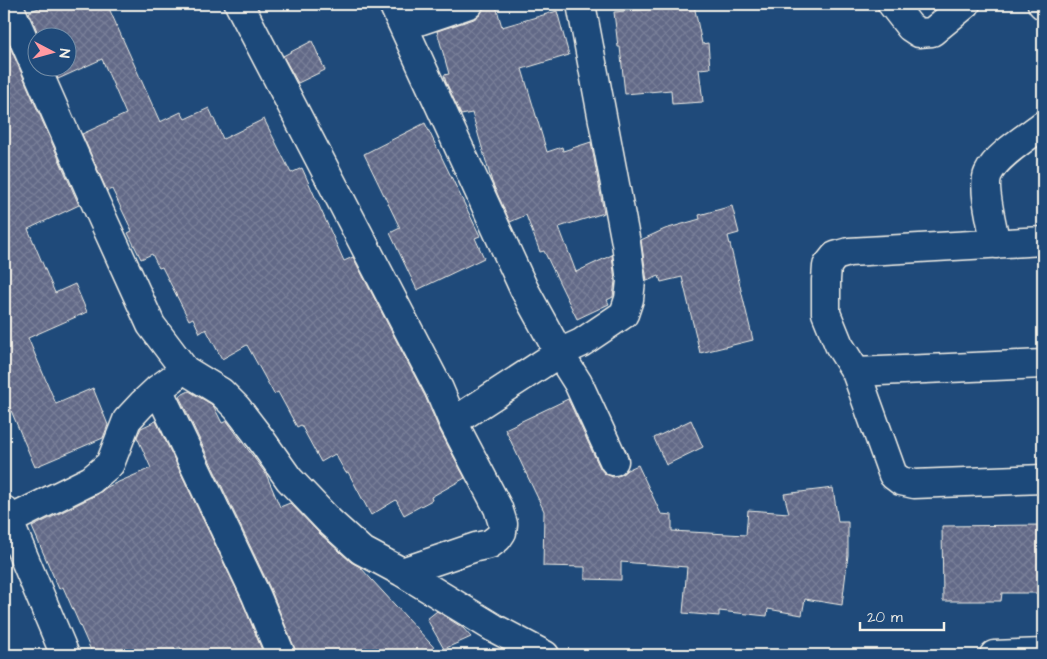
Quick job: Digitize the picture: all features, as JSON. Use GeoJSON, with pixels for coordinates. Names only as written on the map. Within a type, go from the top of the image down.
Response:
{"type":"FeatureCollection","features":[{"type":"Feature","properties":{"kind":"street"},"geometry":{"type":"LineString","coordinates":[[8,4],[151,325],[185,370],[221,392],[237,408],[289,479],[329,521],[361,550],[402,572],[494,628],[545,655]]}},
{"type":"Feature","properties":{"kind":"street"},"geometry":{"type":"LineString","coordinates":[[239,4],[439,389],[453,422],[498,508],[503,524],[502,532],[490,544],[402,572]]}},
{"type":"Feature","properties":{"kind":"street"},"geometry":{"type":"LineString","coordinates":[[469,4],[398,15],[524,289],[559,353],[578,383],[614,461]]}},
{"type":"Feature","properties":{"kind":"street"},"geometry":{"type":"LineString","coordinates":[[453,422],[559,353],[581,343],[624,314],[629,299],[632,281],[626,243],[581,4]]}},
{"type":"Feature","properties":{"kind":"street"},"geometry":{"type":"LineString","coordinates":[[892,4],[910,27],[919,33],[932,32],[966,4]]}},
{"type":"Feature","properties":{"kind":"street"},"geometry":{"type":"LineString","coordinates":[[996,244],[986,192],[987,175],[999,158],[1043,125]]}},
{"type":"Feature","properties":{"kind":"street"},"geometry":{"type":"LineString","coordinates":[[1043,241],[849,252],[835,256],[827,266],[826,280],[826,313],[839,345],[856,372],[893,475],[901,481],[914,484],[1043,479]]}},
{"type":"Feature","properties":{"kind":"street"},"geometry":{"type":"LineString","coordinates":[[856,372],[1043,364]]}},
{"type":"Feature","properties":{"kind":"street"},"geometry":{"type":"LineString","coordinates":[[65,655],[6,516],[91,480],[110,464],[127,420],[158,389],[185,370]]}},
{"type":"Feature","properties":{"kind":"street"},"geometry":{"type":"LineString","coordinates":[[158,389],[256,595],[281,655]]}},
{"type":"Feature","properties":{"kind":"street"},"geometry":{"type":"LineString","coordinates":[[994,655],[1043,653]]}},
{"type":"Feature","properties":{"kind":"building"},"geometry":{"type":"Polygon","coordinates":[[[48,4],[107,4],[160,122],[181,112],[185,119],[209,108],[223,139],[264,119],[291,173],[302,168],[344,261],[353,257],[465,478],[431,497],[432,500],[404,515],[396,500],[371,515],[348,472],[346,473],[335,454],[321,462],[301,425],[297,427],[278,392],[274,394],[247,345],[222,359],[206,329],[200,333],[193,318],[189,320],[162,267],[159,268],[152,254],[141,259],[128,233],[132,231],[112,189],[107,191],[82,134],[126,114],[102,59],[78,70],[78,28],[36,28],[29,12],[48,4]]]}},
{"type":"Feature","properties":{"kind":"building"},"geometry":{"type":"Polygon","coordinates":[[[694,5],[702,44],[708,43],[710,68],[699,69],[703,102],[672,104],[671,90],[625,94],[614,12],[694,5]]]}},
{"type":"Feature","properties":{"kind":"building"},"geometry":{"type":"Polygon","coordinates":[[[496,6],[502,27],[557,11],[569,55],[522,69],[547,152],[562,147],[563,151],[591,142],[604,213],[559,227],[576,272],[612,255],[615,281],[613,297],[607,300],[609,304],[577,319],[544,251],[540,252],[526,215],[510,222],[492,182],[472,113],[461,115],[444,75],[449,74],[437,31],[474,19],[480,15],[483,9],[496,6]]]}},
{"type":"Feature","properties":{"kind":"building"},"geometry":{"type":"Polygon","coordinates":[[[4,33],[79,205],[28,229],[55,293],[75,284],[87,312],[28,338],[56,404],[93,388],[108,425],[103,438],[35,467],[4,394],[4,33]]]}},
{"type":"Feature","properties":{"kind":"building"},"geometry":{"type":"Polygon","coordinates":[[[312,41],[325,70],[298,83],[283,56],[312,41]]]}},
{"type":"Feature","properties":{"kind":"building"},"geometry":{"type":"Polygon","coordinates":[[[425,123],[480,236],[475,238],[484,258],[417,290],[390,233],[400,228],[364,154],[425,123]]]}},
{"type":"Feature","properties":{"kind":"building"},"geometry":{"type":"Polygon","coordinates":[[[732,206],[739,233],[728,236],[753,340],[700,353],[682,277],[661,282],[659,276],[647,281],[641,240],[665,229],[700,219],[699,215],[732,206]]]}},
{"type":"Feature","properties":{"kind":"building"},"geometry":{"type":"Polygon","coordinates":[[[189,391],[211,404],[222,423],[227,421],[266,474],[280,507],[290,503],[319,533],[351,562],[360,567],[441,655],[296,655],[270,588],[179,396],[189,391]]]}},
{"type":"Feature","properties":{"kind":"building"},"geometry":{"type":"Polygon","coordinates":[[[568,399],[600,468],[605,474],[613,477],[621,475],[638,465],[661,514],[672,515],[672,531],[746,535],[748,510],[789,513],[784,494],[833,488],[838,522],[848,522],[848,555],[842,605],[805,599],[802,615],[768,609],[767,616],[719,611],[719,616],[683,613],[687,567],[621,562],[621,580],[585,579],[585,567],[543,566],[544,511],[505,429],[568,399]]]}},
{"type":"Feature","properties":{"kind":"building"},"geometry":{"type":"Polygon","coordinates":[[[691,420],[703,447],[666,465],[654,438],[691,420]]]}},
{"type":"Feature","properties":{"kind":"building"},"geometry":{"type":"Polygon","coordinates":[[[156,421],[242,601],[264,655],[184,655],[180,647],[162,655],[93,655],[63,587],[59,589],[32,527],[98,494],[107,487],[151,468],[137,437],[141,428],[156,421]]]}},
{"type":"Feature","properties":{"kind":"building"},"geometry":{"type":"Polygon","coordinates":[[[1043,525],[1043,593],[1002,593],[1001,601],[943,601],[942,526],[1043,525]]]}},
{"type":"Feature","properties":{"kind":"building"},"geometry":{"type":"Polygon","coordinates":[[[437,611],[463,628],[471,637],[444,649],[427,619],[437,611]]]}}]}
